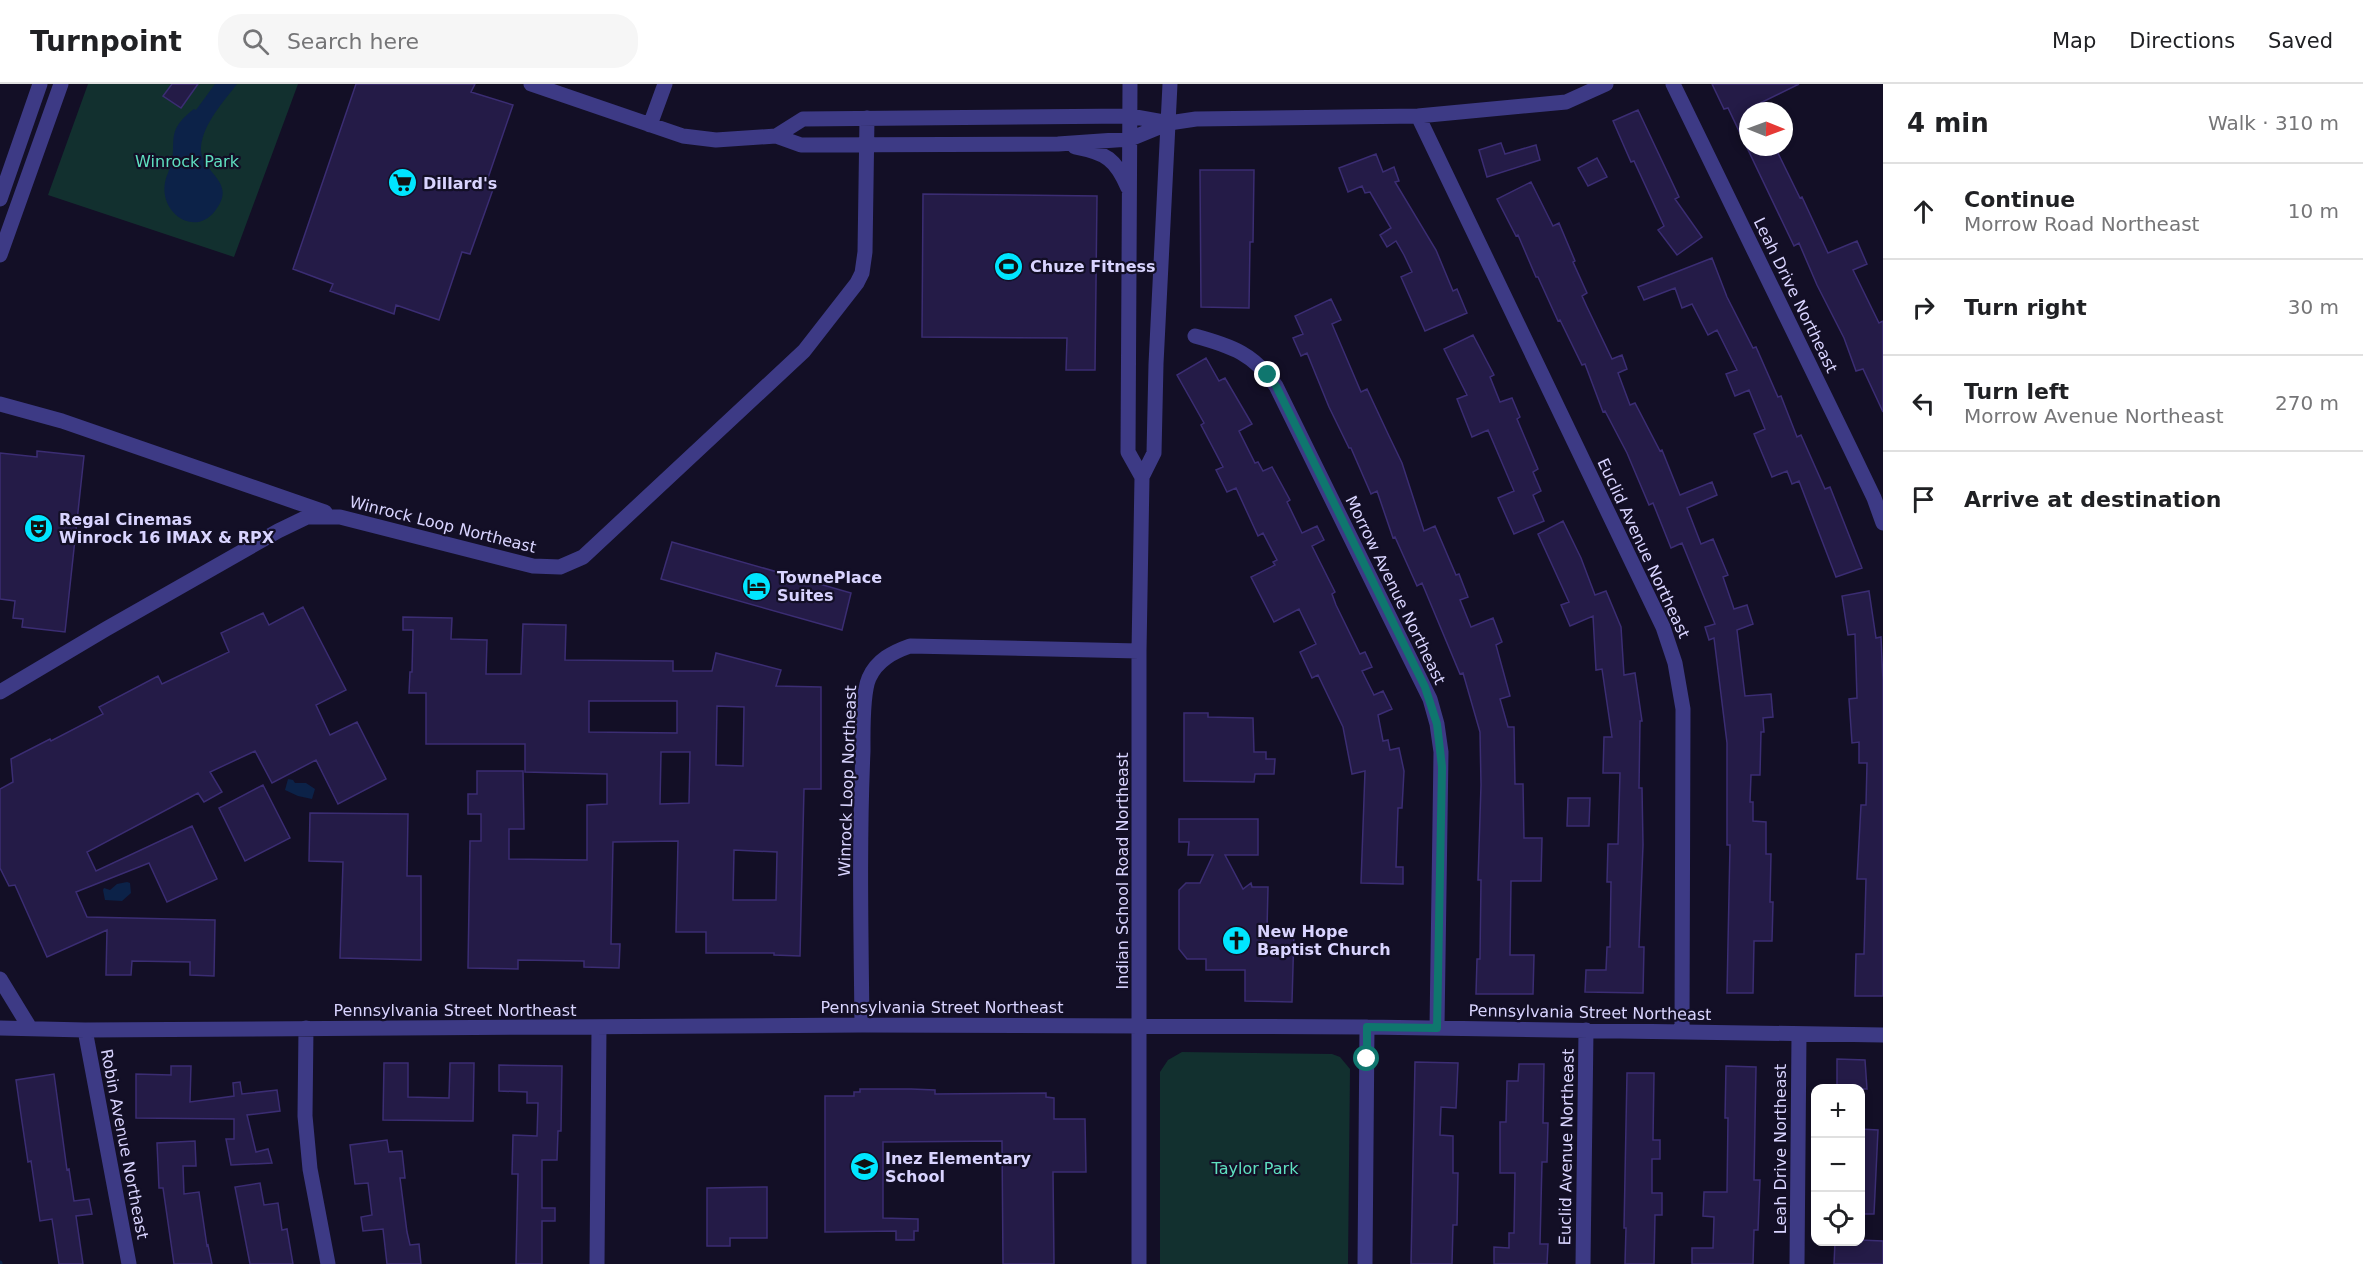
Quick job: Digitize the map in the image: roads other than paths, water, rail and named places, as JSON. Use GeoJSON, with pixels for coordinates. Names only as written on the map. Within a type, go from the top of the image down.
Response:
{"type":"FeatureCollection","features":[{"type":"Feature","properties":{"kind":"street"},"geometry":{"type":"LineString","coordinates":[[0,199],[40,84]]}},
{"type":"Feature","properties":{"kind":"street"},"geometry":{"type":"LineString","coordinates":[[0,255],[61,84]]}},
{"type":"Feature","properties":{"kind":"street"},"geometry":{"type":"LineString","coordinates":[[531,84],[650,125],[701,139],[731,140],[776,136],[801,145],[1058,144],[1130,140],[1169,123],[1196,118],[1418,116],[1566,102],[1606,84]]}},
{"type":"Feature","properties":{"kind":"street"},"geometry":{"type":"LineString","coordinates":[[650,125],[665,84]]}},
{"type":"Feature","properties":{"kind":"street","name":"Indian School Road Northeast"},"geometry":{"type":"LineString","coordinates":[[1130,84],[1128,452],[1142,477]]}},
{"type":"Feature","properties":{"kind":"street","name":"Indian School Road Northeast"},"geometry":{"type":"LineString","coordinates":[[1139,1264],[1139,651],[1142,477],[1154,453],[1156,364],[1170,84]]}},
{"type":"Feature","properties":{"kind":"street","name":"Leah Drive Northeast"},"geometry":{"type":"LineString","coordinates":[[1673,84],[1860,468],[1883,523]]}},
{"type":"Feature","properties":{"kind":"street"},"geometry":{"type":"LineString","coordinates":[[776,136],[803,119],[1130,116],[1169,123]]}},
{"type":"Feature","properties":{"kind":"street","name":"Euclid Avenue Northeast"},"geometry":{"type":"LineString","coordinates":[[1418,116],[1663,627],[1675,663],[1683,709],[1682,1031]]}},
{"type":"Feature","properties":{"kind":"street","name":"Winrock Loop Northeast"},"geometry":{"type":"LineString","coordinates":[[0,692],[296,521],[318,515],[340,517],[533,566],[560,567],[583,557],[804,351],[852,292],[862,273],[864,263],[867,118]]}},
{"type":"Feature","properties":{"kind":"street"},"geometry":{"type":"LineString","coordinates":[[1058,144],[1092,150],[1108,157],[1123,174],[1130,190]]}},
{"type":"Feature","properties":{"kind":"street","name":"Morrow Avenue Northeast"},"geometry":{"type":"LineString","coordinates":[[1195,336],[1229,346],[1250,357],[1276,386],[1430,699],[1441,752],[1437,1028]]}},
{"type":"Feature","properties":{"kind":"street"},"geometry":{"type":"LineString","coordinates":[[0,404],[63,421],[340,517]]}},
{"type":"Feature","properties":{"kind":"street","name":"Winrock Loop Northeast"},"geometry":{"type":"LineString","coordinates":[[862,1025],[861,801],[864,708],[868,680],[877,666],[890,653],[910,646],[1139,651]]}},
{"type":"Feature","properties":{"kind":"street"},"geometry":{"type":"LineString","coordinates":[[0,979],[30,1028]]}},
{"type":"Feature","properties":{"kind":"street","name":"Pennsylvania Street Northeast"},"geometry":{"type":"LineString","coordinates":[[0,1028],[85,1030],[862,1025],[1140,1026],[1883,1035]]}},
{"type":"Feature","properties":{"kind":"street"},"geometry":{"type":"LineString","coordinates":[[597,1264],[599,1027]]}},
{"type":"Feature","properties":{"kind":"street"},"geometry":{"type":"LineString","coordinates":[[1365,1264],[1367,1027]]}},
{"type":"Feature","properties":{"kind":"street"},"geometry":{"type":"LineString","coordinates":[[306,1028],[306,1126],[310,1169],[328,1264]]}},
{"type":"Feature","properties":{"kind":"street","name":"Robin Avenue Northeast"},"geometry":{"type":"LineString","coordinates":[[85,1030],[129,1264]]}},
{"type":"Feature","properties":{"kind":"street","name":"Euclid Avenue Northeast"},"geometry":{"type":"LineString","coordinates":[[1583,1264],[1586,1030]]}},
{"type":"Feature","properties":{"kind":"street","name":"Leah Drive Northeast"},"geometry":{"type":"LineString","coordinates":[[1797,1264],[1799,1034]]}},
{"type":"Feature","properties":{"kind":"water"},"geometry":{"type":"Polygon","coordinates":[[[215,84],[237,84],[210,121],[201,147],[202,156],[221,184],[223,192],[215,211],[206,219],[196,222],[186,221],[170,208],[166,198],[165,186],[173,154],[175,133],[178,125],[194,109],[196,110],[215,84]]]}},
{"type":"Feature","properties":{"kind":"water"},"geometry":{"type":"Polygon","coordinates":[[[288,779],[295,783],[306,783],[315,789],[312,799],[285,790],[288,779]]]}},
{"type":"Feature","properties":{"kind":"water"},"geometry":{"type":"Polygon","coordinates":[[[130,883],[131,893],[122,901],[105,900],[104,888],[110,890],[117,884],[130,883]]]}},
{"type":"Feature","properties":{"kind":"place","name":"Dillard's"},"geometry":{"type":"Point","coordinates":[402,183]}},
{"type":"Feature","properties":{"kind":"place","name":"Chuze Fitness"},"geometry":{"type":"Point","coordinates":[1009,266]}},
{"type":"Feature","properties":{"kind":"place","name":"Regal Cinemas Winrock 16 IMAX & RPX"},"geometry":{"type":"Point","coordinates":[38,528]}},
{"type":"Feature","properties":{"kind":"place","name":"TownePlace Suites"},"geometry":{"type":"Point","coordinates":[756,586]}},
{"type":"Feature","properties":{"kind":"place","name":"New Hope Baptist Church"},"geometry":{"type":"Point","coordinates":[1236,940]}},
{"type":"Feature","properties":{"kind":"place","name":"Inez Elementary School"},"geometry":{"type":"Point","coordinates":[864,1167]}},
{"type":"Feature","properties":{"kind":"park label","name":"Winrock Park"},"geometry":{"type":"Point","coordinates":[187,161]}},
{"type":"Feature","properties":{"kind":"park label","name":"Taylor Park"},"geometry":{"type":"Point","coordinates":[1255,1168]}}]}
